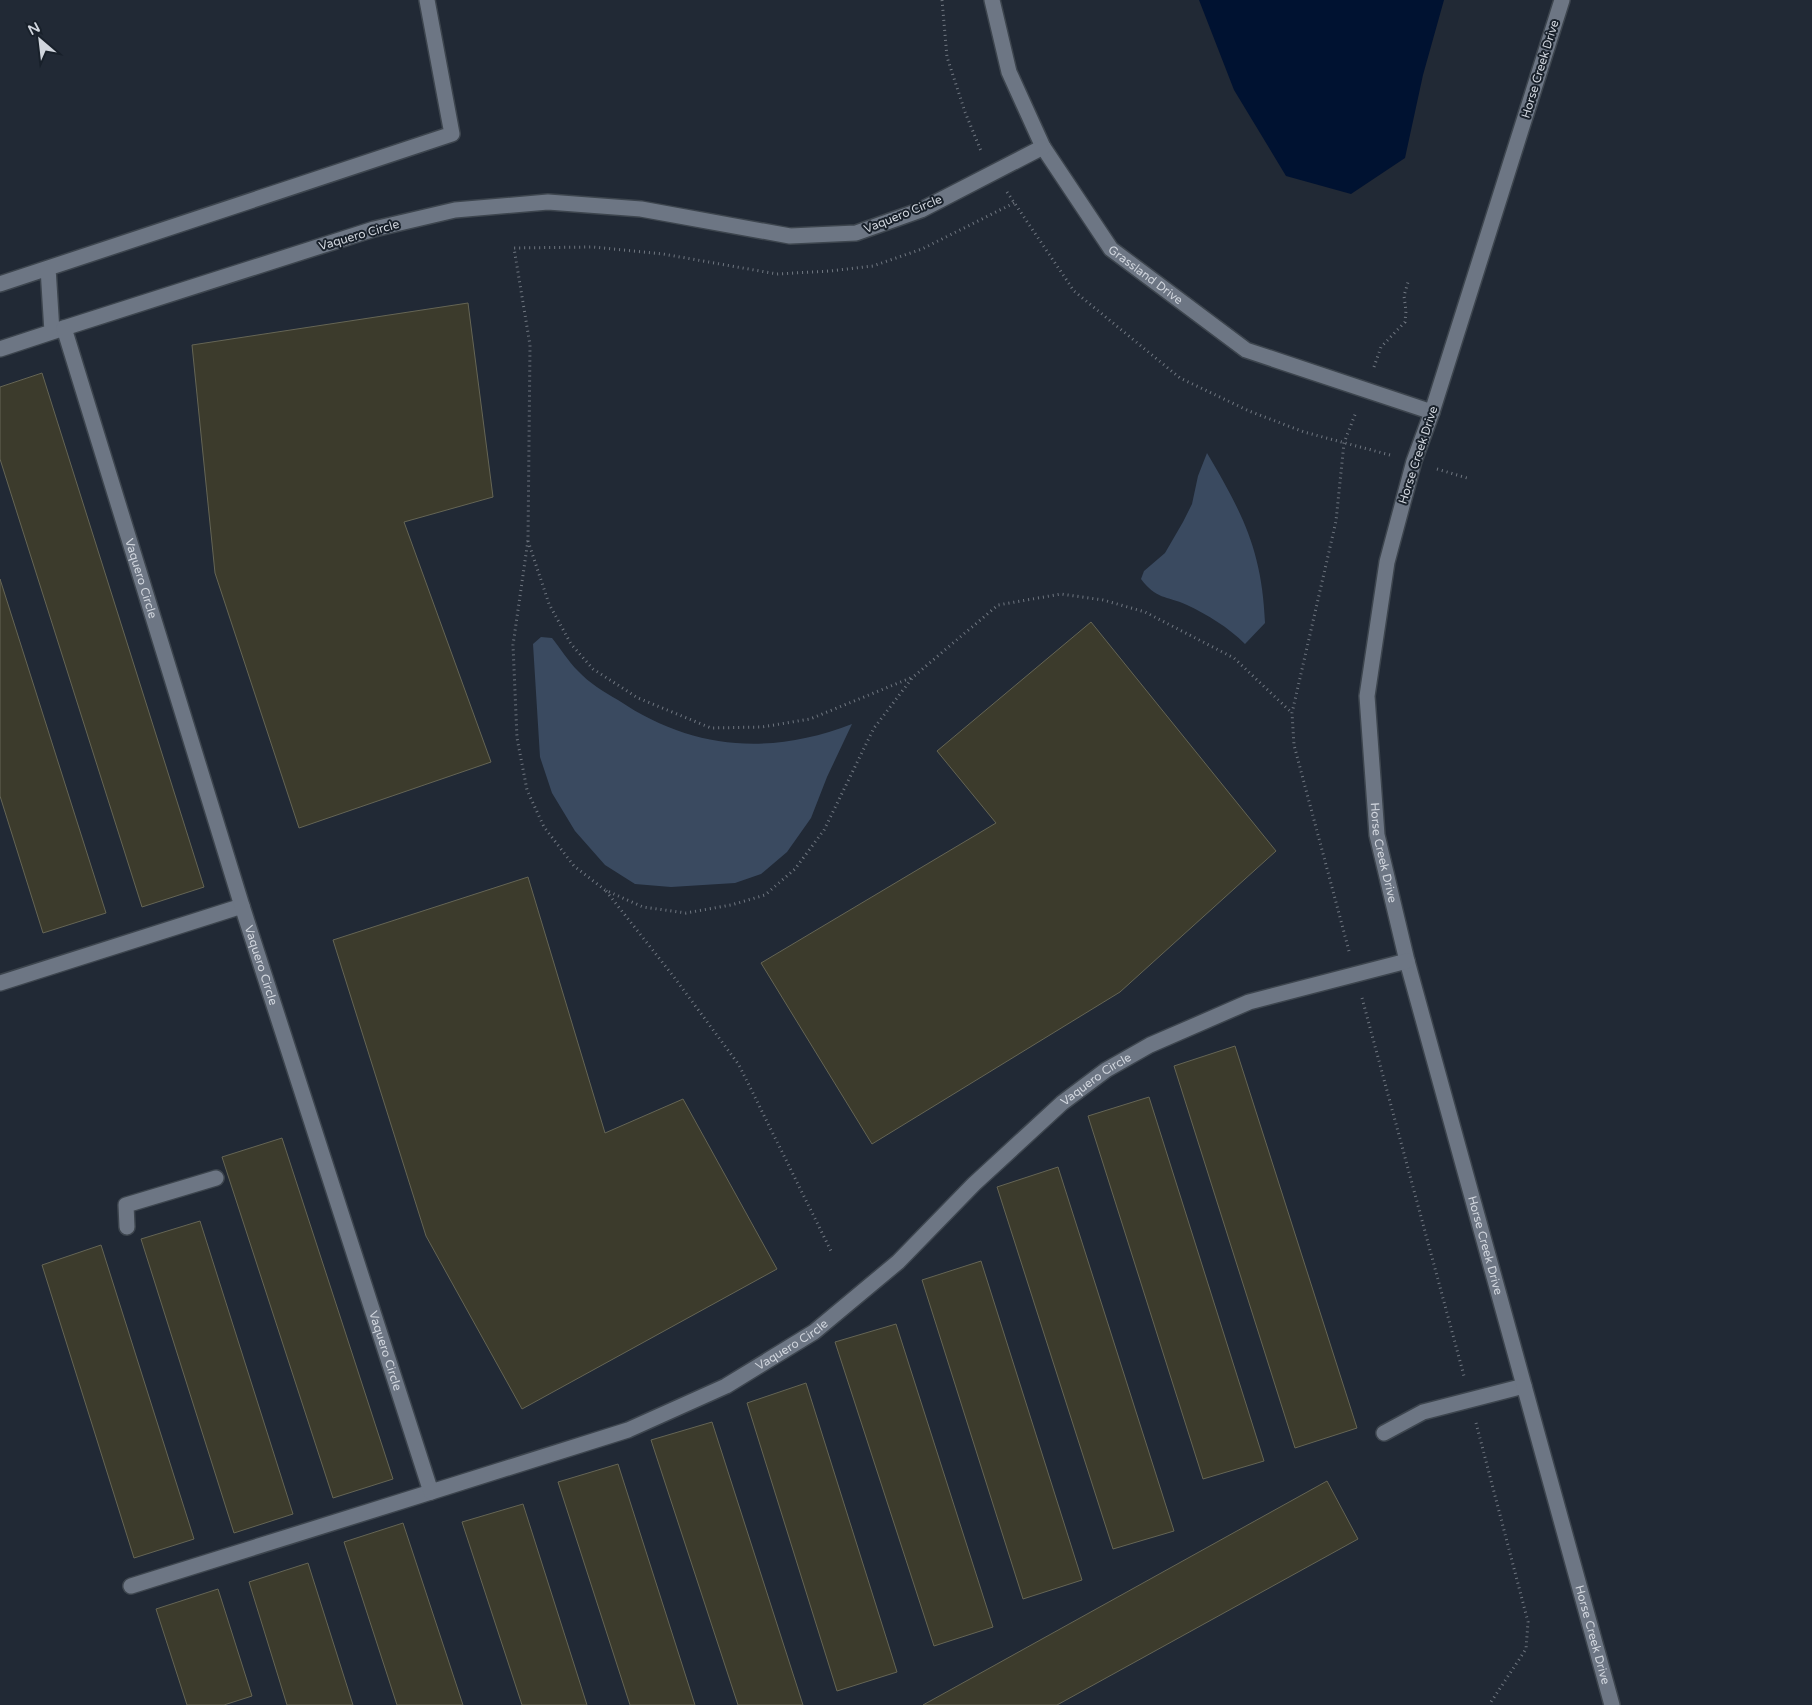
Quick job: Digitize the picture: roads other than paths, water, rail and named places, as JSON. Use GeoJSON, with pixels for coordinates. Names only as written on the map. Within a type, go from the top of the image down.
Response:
{"type":"FeatureCollection","features":[{"type":"Feature","properties":{"kind":"street"},"geometry":{"type":"LineString","coordinates":[[0,284],[452,134],[427,0]]}},
{"type":"Feature","properties":{"kind":"street","name":"Grassland Drive"},"geometry":{"type":"LineString","coordinates":[[992,0],[1009,72],[1043,147],[1111,249],[1246,350],[1432,412]]}},
{"type":"Feature","properties":{"kind":"street","name":"Horse Creek Drive"},"geometry":{"type":"LineString","coordinates":[[1562,0],[1432,412],[1414,462],[1386,562],[1367,696],[1377,835],[1407,962],[1612,1705]]}},
{"type":"Feature","properties":{"kind":"street","name":"Vaquero Circle"},"geometry":{"type":"LineString","coordinates":[[1043,147],[921,210],[856,233],[790,236],[641,209],[548,202],[455,210],[374,229],[58,330],[431,1492],[628,1430],[726,1386],[814,1332],[898,1262],[967,1191],[1062,1104],[1106,1070],[1150,1045],[1249,1002],[1407,962]]}},
{"type":"Feature","properties":{"kind":"street"},"geometry":{"type":"LineString","coordinates":[[0,348],[58,330],[48,268]]}},
{"type":"Feature","properties":{"kind":"street"},"geometry":{"type":"LineString","coordinates":[[0,983],[242,906]]}},
{"type":"Feature","properties":{"kind":"street"},"geometry":{"type":"LineString","coordinates":[[127,1227],[126,1205],[216,1178]]}},
{"type":"Feature","properties":{"kind":"street"},"geometry":{"type":"LineString","coordinates":[[1384,1433],[1423,1412],[1524,1386]]}},
{"type":"Feature","properties":{"kind":"street"},"geometry":{"type":"LineString","coordinates":[[130,1586],[431,1492]]}}]}
